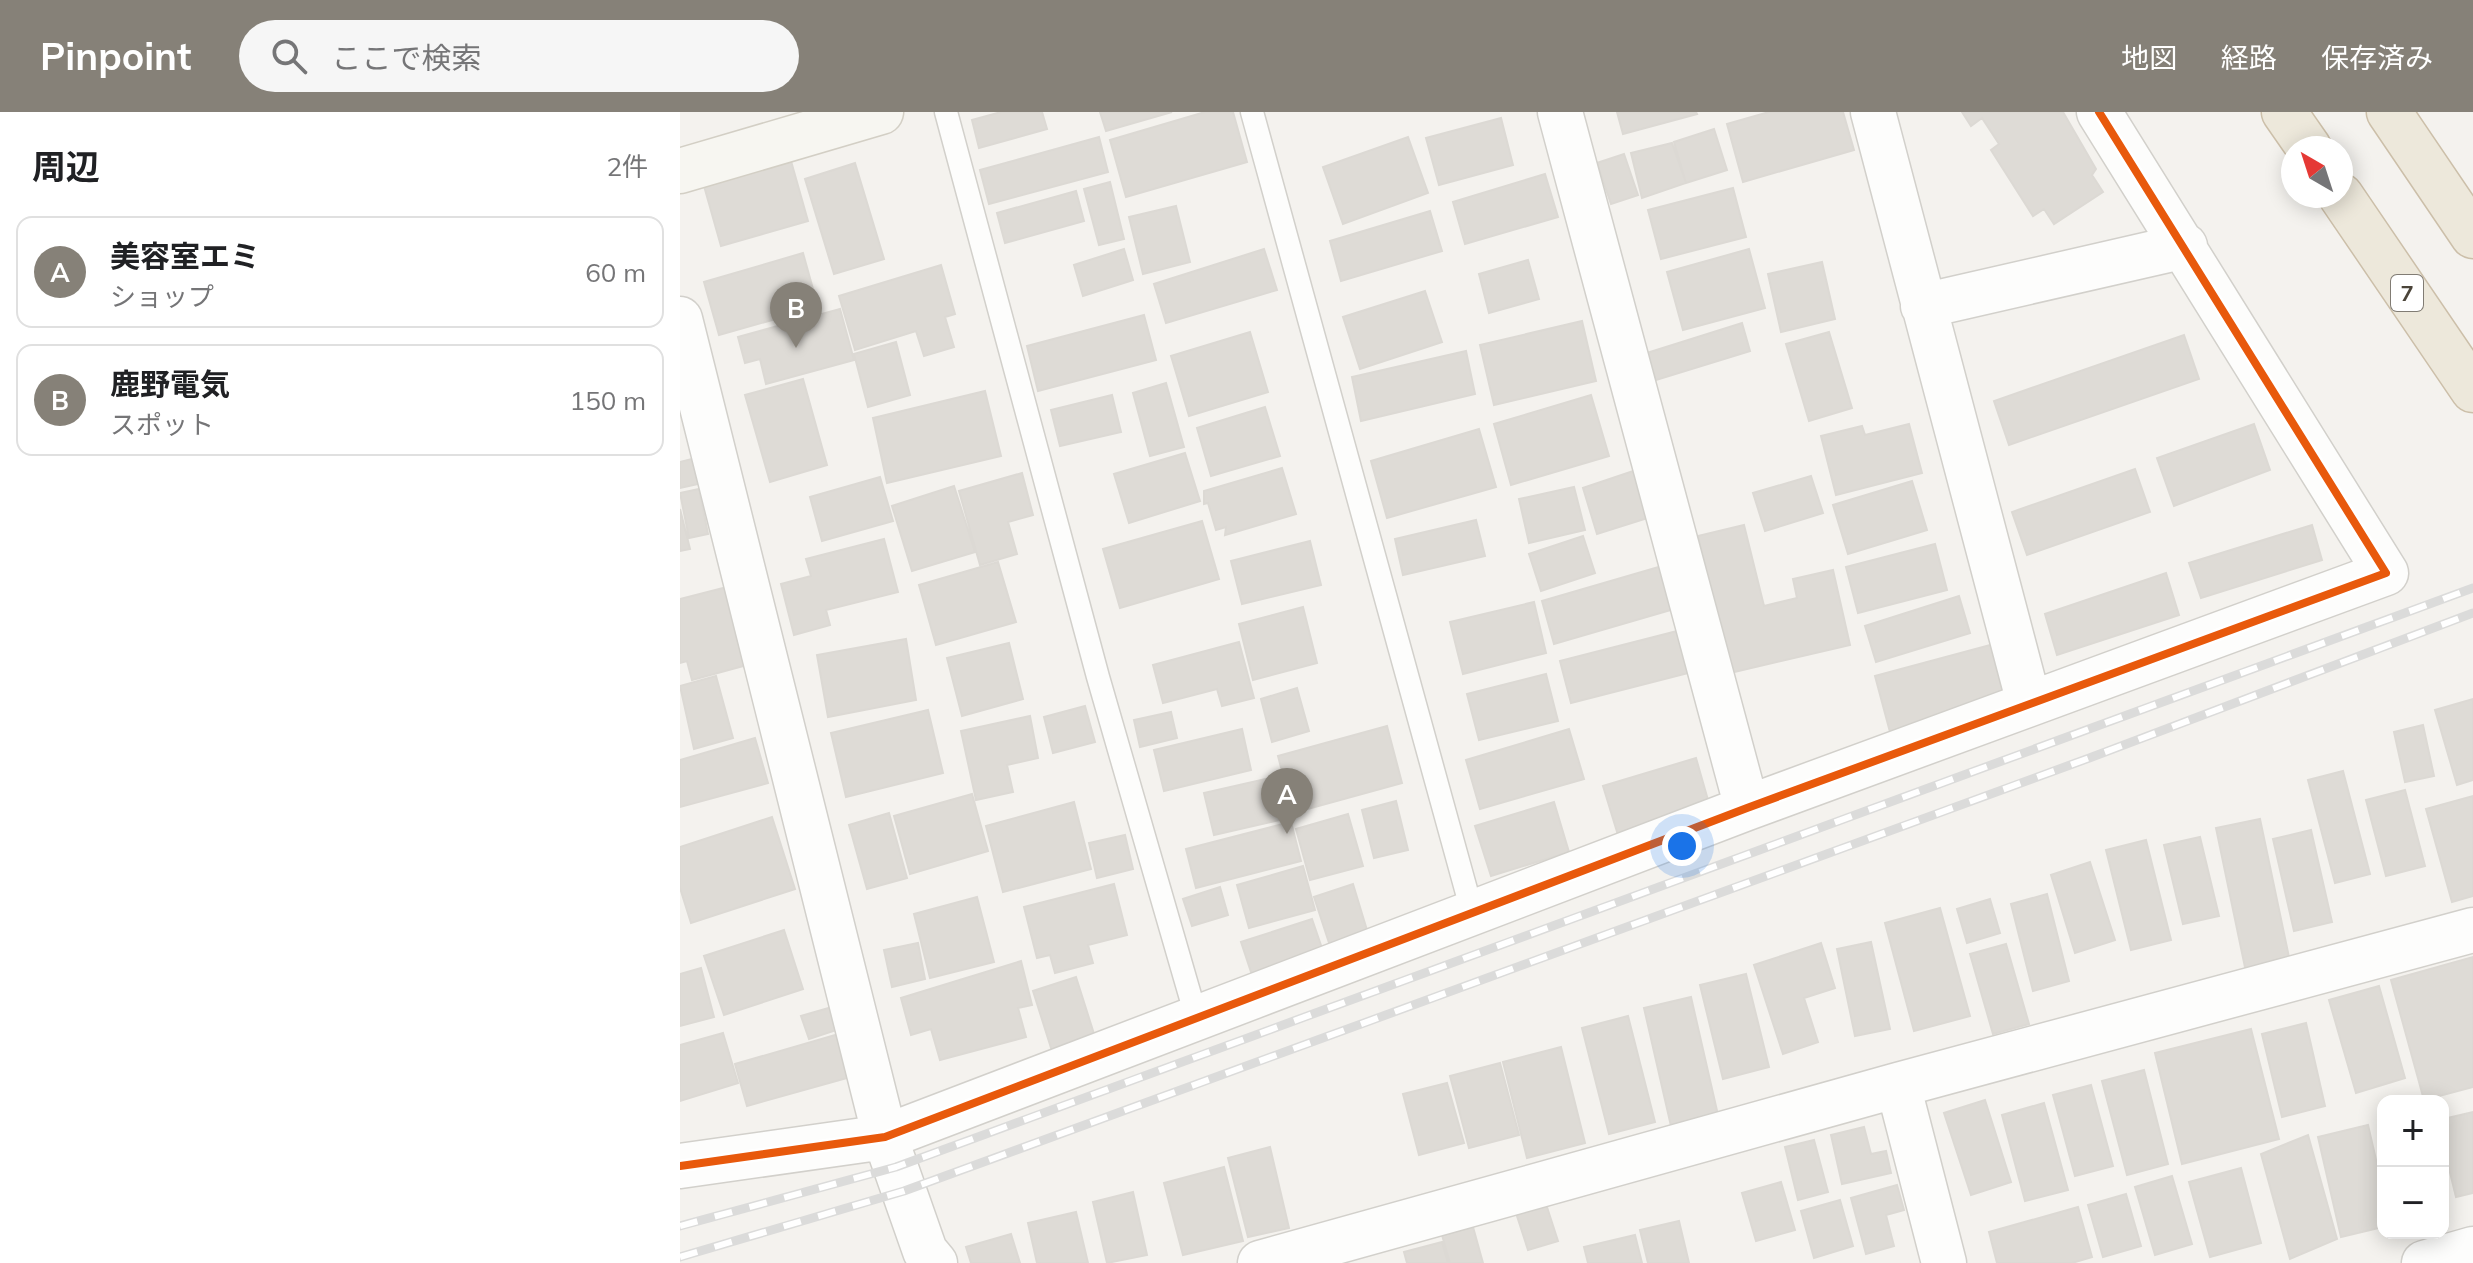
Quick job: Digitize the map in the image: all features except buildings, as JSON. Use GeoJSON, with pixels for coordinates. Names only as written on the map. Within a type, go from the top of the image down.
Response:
{"type":"FeatureCollection","features":[{"type":"Feature","properties":{"kind":"highway"},"geometry":{"type":"LineString","coordinates":[[2284,112],[2301,136]]}},
{"type":"Feature","properties":{"kind":"highway"},"geometry":{"type":"LineString","coordinates":[[2389,112],[2473,236]]}},
{"type":"Feature","properties":{"kind":"highway","name":"7"},"geometry":{"type":"LineString","coordinates":[[2349,208],[2473,390]]}},
{"type":"Feature","properties":{"kind":"street"},"geometry":{"type":"LineString","coordinates":[[680,171],[881,112]]}},
{"type":"Feature","properties":{"kind":"street"},"geometry":{"type":"LineString","coordinates":[[1560,112],[1747,808]]}},
{"type":"Feature","properties":{"kind":"street"},"geometry":{"type":"LineString","coordinates":[[1873,112],[2029,703]]}},
{"type":"Feature","properties":{"kind":"street"},"geometry":{"type":"LineString","coordinates":[[680,1166],[885,1137],[1747,808],[2386,573],[2099,112]]}},
{"type":"Feature","properties":{"kind":"street"},"geometry":{"type":"LineString","coordinates":[[1923,306],[2185,246]]}},
{"type":"Feature","properties":{"kind":"street"},"geometry":{"type":"LineString","coordinates":[[680,319],[885,1137],[925,1251],[935,1263]]}},
{"type":"Feature","properties":{"kind":"street"},"geometry":{"type":"LineString","coordinates":[[1260,1263],[1898,1085],[2473,930]]}},
{"type":"Feature","properties":{"kind":"street"},"geometry":{"type":"LineString","coordinates":[[1898,1085],[1944,1263]]}},
{"type":"Feature","properties":{"kind":"street"},"geometry":{"type":"LineString","coordinates":[[2424,1263],[2473,1249]]}},
{"type":"Feature","properties":{"kind":"lane"},"geometry":{"type":"LineString","coordinates":[[946,112],[1094,662],[1196,1016]]}},
{"type":"Feature","properties":{"kind":"lane"},"geometry":{"type":"LineString","coordinates":[[1252,112],[1473,915]]}},
{"type":"Feature","properties":{"kind":"railway"},"geometry":{"type":"LineString","coordinates":[[680,1226],[896,1167],[2473,588]]}},
{"type":"Feature","properties":{"kind":"railway"},"geometry":{"type":"LineString","coordinates":[[680,1257],[904,1191],[2092,757],[2473,613]]}},
{"type":"Feature","properties":{"kind":"cycle path"},"geometry":{"type":"LineString","coordinates":[[680,1166],[885,1137],[1747,808],[2386,573],[2099,112]]}},
{"type":"Feature","properties":{"kind":"place","name":"鹿野電気"},"geometry":{"type":"Point","coordinates":[796,348]}},
{"type":"Feature","properties":{"kind":"place","name":"美容室エミ"},"geometry":{"type":"Point","coordinates":[1287,834]}}]}
